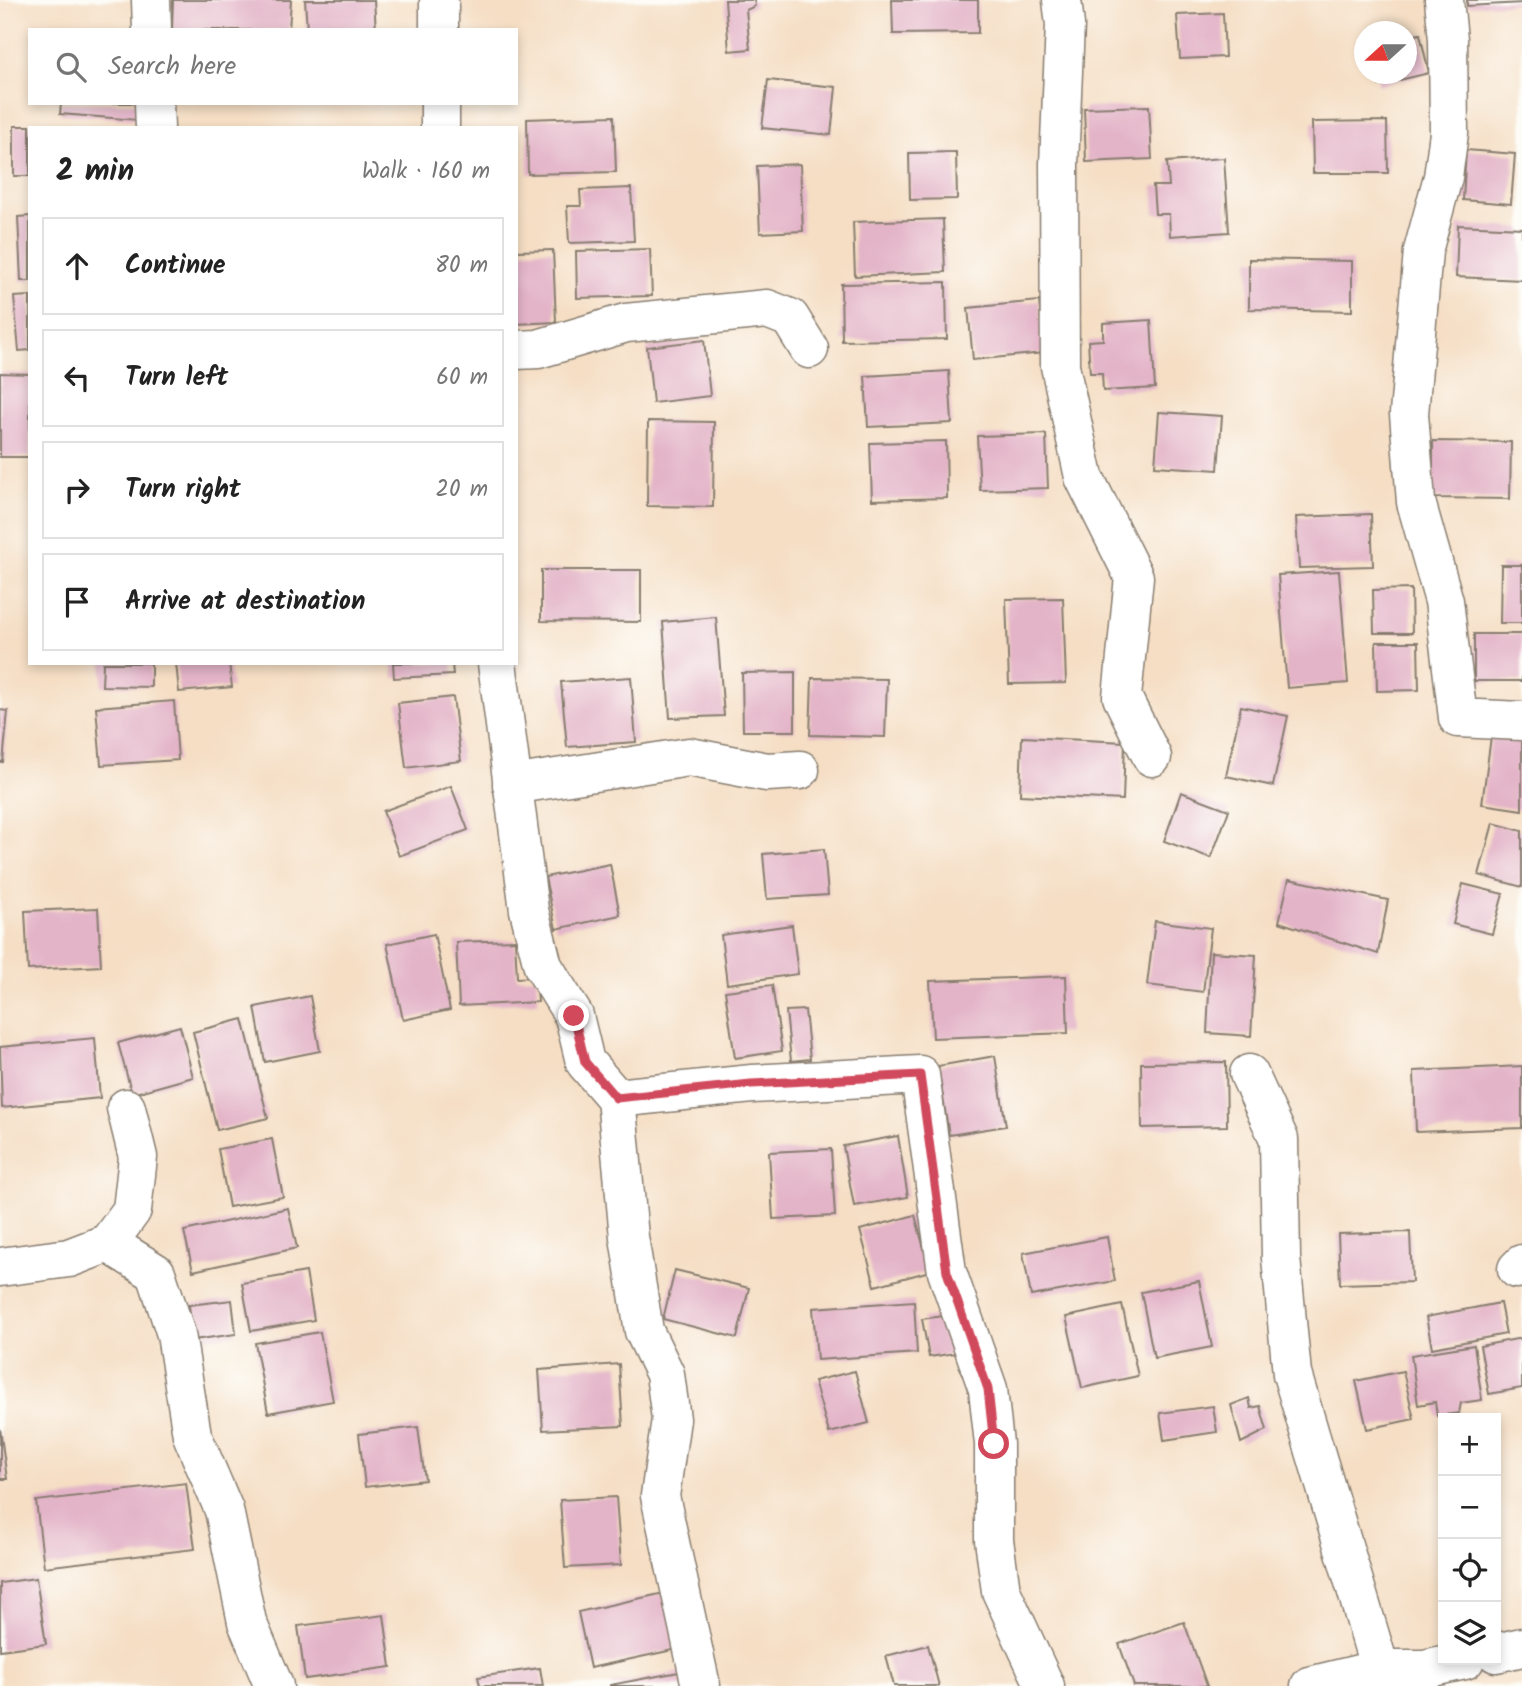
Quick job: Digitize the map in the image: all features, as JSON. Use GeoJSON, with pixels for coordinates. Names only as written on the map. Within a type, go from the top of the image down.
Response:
{"type":"FeatureCollection","features":[{"type":"Feature","properties":{"kind":"street"},"geometry":{"type":"LineString","coordinates":[[151,0],[152,28]]}},
{"type":"Feature","properties":{"kind":"street"},"geometry":{"type":"LineString","coordinates":[[439,0],[439,28]]}},
{"type":"Feature","properties":{"kind":"street"},"geometry":{"type":"LineString","coordinates":[[1062,0],[1065,25],[1059,164],[1060,366],[1084,477],[1134,577],[1122,697],[1152,757]]}},
{"type":"Feature","properties":{"kind":"street"},"geometry":{"type":"LineString","coordinates":[[1444,0],[1448,39],[1449,133],[1443,177],[1423,251],[1413,350],[1409,414],[1416,502],[1444,601],[1458,718],[1522,721]]}},
{"type":"Feature","properties":{"kind":"street"},"geometry":{"type":"LineString","coordinates":[[154,105],[155,126]]}},
{"type":"Feature","properties":{"kind":"street"},"geometry":{"type":"LineString","coordinates":[[440,105],[440,126]]}},
{"type":"Feature","properties":{"kind":"street"},"geometry":{"type":"LineString","coordinates":[[518,350],[538,349],[626,323],[768,309],[790,318],[809,349]]}},
{"type":"Feature","properties":{"kind":"street"},"geometry":{"type":"LineString","coordinates":[[497,665],[529,910],[543,966],[574,1016],[585,1062],[616,1098],[629,1237],[644,1331],[665,1374],[671,1419],[660,1496],[701,1686]]}},
{"type":"Feature","properties":{"kind":"street"},"geometry":{"type":"LineString","coordinates":[[512,785],[689,757],[767,772],[800,770]]}},
{"type":"Feature","properties":{"kind":"street"},"geometry":{"type":"LineString","coordinates":[[1249,1074],[1279,1139],[1281,1258],[1292,1374],[1380,1669]]}},
{"type":"Feature","properties":{"kind":"street"},"geometry":{"type":"LineString","coordinates":[[616,1098],[751,1084],[920,1075],[947,1272],[988,1389],[994,1444],[994,1540],[1001,1591],[1045,1686]]}},
{"type":"Feature","properties":{"kind":"street"},"geometry":{"type":"LineString","coordinates":[[0,1267],[69,1258],[108,1243],[132,1210],[138,1157],[127,1108]]}},
{"type":"Feature","properties":{"kind":"street"},"geometry":{"type":"LineString","coordinates":[[108,1243],[156,1273],[176,1334],[192,1435],[224,1510],[247,1622],[274,1686]]}},
{"type":"Feature","properties":{"kind":"street"},"geometry":{"type":"LineString","coordinates":[[1501,1652],[1522,1647]]}},
{"type":"Feature","properties":{"kind":"street"},"geometry":{"type":"LineString","coordinates":[[1310,1686],[1380,1669],[1424,1669],[1442,1665]]}},
{"type":"Feature","properties":{"kind":"building"},"geometry":{"type":"Polygon","coordinates":[[[173,0],[291,0],[289,28],[172,28],[173,0]]]}},
{"type":"Feature","properties":{"kind":"building"},"geometry":{"type":"Polygon","coordinates":[[[305,0],[374,0],[376,28],[307,28],[305,0]]]}},
{"type":"Feature","properties":{"kind":"building"},"geometry":{"type":"Polygon","coordinates":[[[725,0],[754,0],[755,6],[746,10],[750,49],[729,51],[725,0]]]}},
{"type":"Feature","properties":{"kind":"building"},"geometry":{"type":"Polygon","coordinates":[[[892,0],[978,0],[978,33],[893,34],[892,0]]]}},
{"type":"Feature","properties":{"kind":"building"},"geometry":{"type":"Polygon","coordinates":[[[1467,0],[1521,0],[1522,3],[1467,6],[1467,0]]]}},
{"type":"Feature","properties":{"kind":"building"},"geometry":{"type":"Polygon","coordinates":[[[1223,13],[1225,57],[1180,59],[1177,15],[1223,13]]]}},
{"type":"Feature","properties":{"kind":"building"},"geometry":{"type":"Polygon","coordinates":[[[1420,34],[1429,73],[1417,76],[1417,35],[1420,34]]]}},
{"type":"Feature","properties":{"kind":"building"},"geometry":{"type":"Polygon","coordinates":[[[768,80],[836,87],[831,135],[762,128],[768,80]]]}},
{"type":"Feature","properties":{"kind":"building"},"geometry":{"type":"Polygon","coordinates":[[[61,105],[139,105],[138,120],[60,114],[61,105]]]}},
{"type":"Feature","properties":{"kind":"building"},"geometry":{"type":"Polygon","coordinates":[[[1149,106],[1152,159],[1086,162],[1084,108],[1149,106]]]}},
{"type":"Feature","properties":{"kind":"building"},"geometry":{"type":"Polygon","coordinates":[[[614,116],[616,172],[528,174],[527,119],[614,116]]]}},
{"type":"Feature","properties":{"kind":"building"},"geometry":{"type":"Polygon","coordinates":[[[1387,121],[1388,173],[1313,173],[1312,122],[1387,121]]]}},
{"type":"Feature","properties":{"kind":"building"},"geometry":{"type":"Polygon","coordinates":[[[14,126],[28,126],[28,176],[14,176],[14,126]]]}},
{"type":"Feature","properties":{"kind":"building"},"geometry":{"type":"Polygon","coordinates":[[[1466,150],[1515,154],[1511,204],[1463,200],[1466,150]]]}},
{"type":"Feature","properties":{"kind":"building"},"geometry":{"type":"Polygon","coordinates":[[[956,152],[957,199],[910,200],[909,153],[956,152]]]}},
{"type":"Feature","properties":{"kind":"building"},"geometry":{"type":"Polygon","coordinates":[[[1224,158],[1229,232],[1170,236],[1169,214],[1155,214],[1153,186],[1169,186],[1167,162],[1224,158]]]}},
{"type":"Feature","properties":{"kind":"building"},"geometry":{"type":"Polygon","coordinates":[[[800,164],[803,231],[760,233],[757,166],[800,164]]]}},
{"type":"Feature","properties":{"kind":"building"},"geometry":{"type":"Polygon","coordinates":[[[631,188],[634,241],[569,243],[567,206],[581,206],[580,190],[631,188]]]}},
{"type":"Feature","properties":{"kind":"building"},"geometry":{"type":"Polygon","coordinates":[[[28,216],[28,281],[21,281],[18,217],[28,216]]]}},
{"type":"Feature","properties":{"kind":"building"},"geometry":{"type":"Polygon","coordinates":[[[943,219],[945,272],[855,276],[853,222],[943,219]]]}},
{"type":"Feature","properties":{"kind":"building"},"geometry":{"type":"Polygon","coordinates":[[[1458,225],[1522,228],[1522,280],[1456,277],[1458,225]]]}},
{"type":"Feature","properties":{"kind":"building"},"geometry":{"type":"Polygon","coordinates":[[[650,249],[652,296],[577,298],[576,251],[650,249]]]}},
{"type":"Feature","properties":{"kind":"building"},"geometry":{"type":"Polygon","coordinates":[[[553,250],[556,322],[518,324],[518,251],[553,250]]]}},
{"type":"Feature","properties":{"kind":"building"},"geometry":{"type":"Polygon","coordinates":[[[1249,259],[1352,261],[1352,311],[1249,309],[1249,259]]]}},
{"type":"Feature","properties":{"kind":"building"},"geometry":{"type":"Polygon","coordinates":[[[946,282],[947,339],[842,341],[841,284],[946,282]]]}},
{"type":"Feature","properties":{"kind":"building"},"geometry":{"type":"Polygon","coordinates":[[[28,296],[28,350],[19,351],[14,297],[28,296]]]}},
{"type":"Feature","properties":{"kind":"building"},"geometry":{"type":"Polygon","coordinates":[[[1039,301],[1044,353],[973,360],[968,308],[1039,301]]]}},
{"type":"Feature","properties":{"kind":"building"},"geometry":{"type":"Polygon","coordinates":[[[1151,320],[1155,388],[1103,391],[1102,373],[1090,373],[1088,341],[1103,340],[1103,323],[1151,320]]]}},
{"type":"Feature","properties":{"kind":"building"},"geometry":{"type":"Polygon","coordinates":[[[704,340],[710,396],[653,403],[647,347],[704,340]]]}},
{"type":"Feature","properties":{"kind":"building"},"geometry":{"type":"Polygon","coordinates":[[[949,371],[952,423],[868,427],[865,376],[949,371]]]}},
{"type":"Feature","properties":{"kind":"building"},"geometry":{"type":"Polygon","coordinates":[[[0,373],[28,374],[28,457],[0,457],[0,373]]]}},
{"type":"Feature","properties":{"kind":"building"},"geometry":{"type":"Polygon","coordinates":[[[1159,412],[1222,416],[1218,470],[1155,466],[1159,412]]]}},
{"type":"Feature","properties":{"kind":"building"},"geometry":{"type":"Polygon","coordinates":[[[648,421],[714,422],[713,507],[647,506],[648,421]]]}},
{"type":"Feature","properties":{"kind":"building"},"geometry":{"type":"Polygon","coordinates":[[[1046,434],[1048,488],[980,490],[977,436],[1046,434]]]}},
{"type":"Feature","properties":{"kind":"building"},"geometry":{"type":"Polygon","coordinates":[[[946,441],[947,498],[872,500],[870,443],[946,441]]]}},
{"type":"Feature","properties":{"kind":"building"},"geometry":{"type":"Polygon","coordinates":[[[1433,441],[1511,442],[1510,499],[1433,498],[1433,441]]]}},
{"type":"Feature","properties":{"kind":"building"},"geometry":{"type":"Polygon","coordinates":[[[1371,514],[1373,566],[1299,568],[1296,517],[1371,514]]]}},
{"type":"Feature","properties":{"kind":"building"},"geometry":{"type":"Polygon","coordinates":[[[1501,565],[1522,565],[1522,623],[1500,623],[1501,565]]]}},
{"type":"Feature","properties":{"kind":"building"},"geometry":{"type":"Polygon","coordinates":[[[541,570],[641,570],[641,622],[541,621],[541,570]]]}},
{"type":"Feature","properties":{"kind":"building"},"geometry":{"type":"Polygon","coordinates":[[[1339,571],[1348,683],[1287,688],[1278,575],[1339,571]]]}},
{"type":"Feature","properties":{"kind":"building"},"geometry":{"type":"Polygon","coordinates":[[[1411,589],[1412,633],[1374,633],[1373,590],[1411,589]]]}},
{"type":"Feature","properties":{"kind":"building"},"geometry":{"type":"Polygon","coordinates":[[[1063,598],[1066,683],[1009,684],[1006,599],[1063,598]]]}},
{"type":"Feature","properties":{"kind":"building"},"geometry":{"type":"Polygon","coordinates":[[[716,617],[724,716],[670,718],[663,622],[716,617]]]}},
{"type":"Feature","properties":{"kind":"building"},"geometry":{"type":"Polygon","coordinates":[[[1474,634],[1522,634],[1522,681],[1474,681],[1474,634]]]}},
{"type":"Feature","properties":{"kind":"building"},"geometry":{"type":"Polygon","coordinates":[[[1376,642],[1418,642],[1419,690],[1377,691],[1376,642]]]}},
{"type":"Feature","properties":{"kind":"building"},"geometry":{"type":"Polygon","coordinates":[[[103,665],[151,665],[151,687],[102,686],[103,665]]]}},
{"type":"Feature","properties":{"kind":"building"},"geometry":{"type":"Polygon","coordinates":[[[176,665],[229,665],[232,687],[179,692],[176,665]]]}},
{"type":"Feature","properties":{"kind":"building"},"geometry":{"type":"Polygon","coordinates":[[[393,665],[452,665],[453,675],[394,678],[393,665]]]}},
{"type":"Feature","properties":{"kind":"building"},"geometry":{"type":"Polygon","coordinates":[[[795,672],[795,731],[743,731],[742,673],[795,672]]]}},
{"type":"Feature","properties":{"kind":"building"},"geometry":{"type":"Polygon","coordinates":[[[631,677],[636,742],[567,747],[561,682],[631,677]]]}},
{"type":"Feature","properties":{"kind":"building"},"geometry":{"type":"Polygon","coordinates":[[[812,678],[887,679],[885,737],[810,735],[812,678]]]}},
{"type":"Feature","properties":{"kind":"building"},"geometry":{"type":"Polygon","coordinates":[[[453,697],[461,761],[406,768],[398,703],[453,697]]]}},
{"type":"Feature","properties":{"kind":"building"},"geometry":{"type":"Polygon","coordinates":[[[174,701],[178,760],[101,765],[96,707],[174,701]]]}},
{"type":"Feature","properties":{"kind":"building"},"geometry":{"type":"Polygon","coordinates":[[[1241,706],[1288,716],[1273,786],[1226,776],[1241,706]]]}},
{"type":"Feature","properties":{"kind":"building"},"geometry":{"type":"Polygon","coordinates":[[[0,710],[8,711],[3,762],[0,762],[0,710]]]}},
{"type":"Feature","properties":{"kind":"building"},"geometry":{"type":"Polygon","coordinates":[[[1492,729],[1522,734],[1522,810],[1482,804],[1492,729]]]}},
{"type":"Feature","properties":{"kind":"building"},"geometry":{"type":"Polygon","coordinates":[[[1022,737],[1125,742],[1123,800],[1020,795],[1022,737]]]}},
{"type":"Feature","properties":{"kind":"building"},"geometry":{"type":"Polygon","coordinates":[[[451,786],[468,830],[399,856],[383,811],[451,786]]]}},
{"type":"Feature","properties":{"kind":"building"},"geometry":{"type":"Polygon","coordinates":[[[1181,792],[1229,810],[1211,858],[1164,841],[1181,792]]]}},
{"type":"Feature","properties":{"kind":"building"},"geometry":{"type":"Polygon","coordinates":[[[1493,823],[1522,831],[1522,887],[1479,875],[1493,823]]]}},
{"type":"Feature","properties":{"kind":"building"},"geometry":{"type":"Polygon","coordinates":[[[824,849],[828,895],[767,899],[763,854],[824,849]]]}},
{"type":"Feature","properties":{"kind":"building"},"geometry":{"type":"Polygon","coordinates":[[[610,864],[620,915],[556,929],[545,877],[610,864]]]}},
{"type":"Feature","properties":{"kind":"building"},"geometry":{"type":"Polygon","coordinates":[[[1289,879],[1388,900],[1378,954],[1279,922],[1289,879]]]}},
{"type":"Feature","properties":{"kind":"building"},"geometry":{"type":"Polygon","coordinates":[[[1463,884],[1503,894],[1492,934],[1453,924],[1463,884]]]}},
{"type":"Feature","properties":{"kind":"building"},"geometry":{"type":"Polygon","coordinates":[[[98,908],[101,966],[28,970],[25,911],[98,908]]]}},
{"type":"Feature","properties":{"kind":"building"},"geometry":{"type":"Polygon","coordinates":[[[1155,921],[1211,928],[1203,992],[1147,985],[1155,921]]]}},
{"type":"Feature","properties":{"kind":"building"},"geometry":{"type":"Polygon","coordinates":[[[792,925],[798,974],[727,984],[721,935],[792,925]]]}},
{"type":"Feature","properties":{"kind":"building"},"geometry":{"type":"Polygon","coordinates":[[[434,934],[450,1010],[403,1020],[387,944],[434,934]]]}},
{"type":"Feature","properties":{"kind":"building"},"geometry":{"type":"Polygon","coordinates":[[[515,940],[517,978],[536,977],[538,1002],[459,1006],[456,942],[515,940]]]}},
{"type":"Feature","properties":{"kind":"building"},"geometry":{"type":"Polygon","coordinates":[[[1211,952],[1256,955],[1251,1036],[1207,1033],[1211,952]]]}},
{"type":"Feature","properties":{"kind":"building"},"geometry":{"type":"Polygon","coordinates":[[[1066,976],[1068,1033],[933,1038],[930,981],[1066,976]]]}},
{"type":"Feature","properties":{"kind":"building"},"geometry":{"type":"Polygon","coordinates":[[[772,985],[782,1051],[735,1058],[725,991],[772,985]]]}},
{"type":"Feature","properties":{"kind":"building"},"geometry":{"type":"Polygon","coordinates":[[[310,996],[320,1051],[265,1062],[255,1007],[310,996]]]}},
{"type":"Feature","properties":{"kind":"building"},"geometry":{"type":"Polygon","coordinates":[[[805,1010],[810,1059],[791,1061],[786,1011],[805,1010]]]}},
{"type":"Feature","properties":{"kind":"building"},"geometry":{"type":"Polygon","coordinates":[[[243,1019],[268,1118],[217,1130],[193,1032],[243,1019]]]}},
{"type":"Feature","properties":{"kind":"building"},"geometry":{"type":"Polygon","coordinates":[[[180,1026],[193,1077],[132,1094],[118,1043],[180,1026]]]}},
{"type":"Feature","properties":{"kind":"building"},"geometry":{"type":"Polygon","coordinates":[[[95,1038],[100,1098],[2,1108],[0,1047],[95,1038]]]}},
{"type":"Feature","properties":{"kind":"building"},"geometry":{"type":"Polygon","coordinates":[[[995,1056],[1006,1126],[949,1135],[938,1066],[995,1056]]]}},
{"type":"Feature","properties":{"kind":"building"},"geometry":{"type":"Polygon","coordinates":[[[1226,1062],[1227,1126],[1142,1128],[1141,1063],[1226,1062]]]}},
{"type":"Feature","properties":{"kind":"building"},"geometry":{"type":"Polygon","coordinates":[[[1522,1066],[1522,1128],[1416,1132],[1414,1071],[1522,1066]]]}},
{"type":"Feature","properties":{"kind":"building"},"geometry":{"type":"Polygon","coordinates":[[[898,1136],[908,1197],[854,1206],[843,1146],[898,1136]]]}},
{"type":"Feature","properties":{"kind":"building"},"geometry":{"type":"Polygon","coordinates":[[[272,1139],[283,1197],[229,1207],[218,1149],[272,1139]]]}},
{"type":"Feature","properties":{"kind":"building"},"geometry":{"type":"Polygon","coordinates":[[[831,1149],[835,1216],[773,1219],[769,1152],[831,1149]]]}},
{"type":"Feature","properties":{"kind":"building"},"geometry":{"type":"Polygon","coordinates":[[[288,1208],[297,1248],[193,1271],[184,1231],[288,1208]]]}},
{"type":"Feature","properties":{"kind":"building"},"geometry":{"type":"Polygon","coordinates":[[[915,1215],[930,1271],[875,1286],[860,1230],[915,1215]]]}},
{"type":"Feature","properties":{"kind":"building"},"geometry":{"type":"Polygon","coordinates":[[[1410,1232],[1412,1282],[1340,1284],[1338,1234],[1410,1232]]]}},
{"type":"Feature","properties":{"kind":"building"},"geometry":{"type":"Polygon","coordinates":[[[1107,1237],[1115,1281],[1031,1296],[1023,1253],[1107,1237]]]}},
{"type":"Feature","properties":{"kind":"building"},"geometry":{"type":"Polygon","coordinates":[[[675,1270],[749,1288],[737,1338],[663,1319],[675,1270]]]}},
{"type":"Feature","properties":{"kind":"building"},"geometry":{"type":"Polygon","coordinates":[[[306,1272],[314,1320],[251,1331],[242,1283],[306,1272]]]}},
{"type":"Feature","properties":{"kind":"building"},"geometry":{"type":"Polygon","coordinates":[[[1199,1281],[1212,1347],[1154,1358],[1141,1292],[1199,1281]]]}},
{"type":"Feature","properties":{"kind":"building"},"geometry":{"type":"Polygon","coordinates":[[[232,1300],[236,1334],[193,1340],[189,1305],[232,1300]]]}},
{"type":"Feature","properties":{"kind":"building"},"geometry":{"type":"Polygon","coordinates":[[[914,1301],[917,1353],[817,1360],[813,1308],[914,1301]]]}},
{"type":"Feature","properties":{"kind":"building"},"geometry":{"type":"Polygon","coordinates":[[[1500,1303],[1506,1334],[1432,1348],[1426,1317],[1500,1303]]]}},
{"type":"Feature","properties":{"kind":"building"},"geometry":{"type":"Polygon","coordinates":[[[1122,1305],[1138,1376],[1082,1388],[1066,1317],[1122,1305]]]}},
{"type":"Feature","properties":{"kind":"building"},"geometry":{"type":"Polygon","coordinates":[[[950,1315],[956,1353],[929,1357],[922,1319],[950,1315]]]}},
{"type":"Feature","properties":{"kind":"building"},"geometry":{"type":"Polygon","coordinates":[[[320,1332],[333,1401],[268,1413],[255,1343],[320,1332]]]}},
{"type":"Feature","properties":{"kind":"building"},"geometry":{"type":"Polygon","coordinates":[[[1522,1338],[1522,1388],[1489,1394],[1480,1346],[1522,1338]]]}},
{"type":"Feature","properties":{"kind":"building"},"geometry":{"type":"Polygon","coordinates":[[[1474,1345],[1482,1400],[1461,1403],[1459,1413],[1438,1413],[1437,1416],[1435,1402],[1418,1405],[1411,1355],[1474,1345]]]}},
{"type":"Feature","properties":{"kind":"building"},"geometry":{"type":"Polygon","coordinates":[[[619,1364],[623,1426],[543,1430],[539,1370],[619,1364]]]}},
{"type":"Feature","properties":{"kind":"building"},"geometry":{"type":"Polygon","coordinates":[[[855,1371],[869,1423],[829,1433],[814,1381],[855,1371]]]}},
{"type":"Feature","properties":{"kind":"building"},"geometry":{"type":"Polygon","coordinates":[[[1403,1371],[1414,1419],[1367,1429],[1356,1381],[1403,1371]]]}},
{"type":"Feature","properties":{"kind":"building"},"geometry":{"type":"Polygon","coordinates":[[[1249,1398],[1251,1408],[1260,1406],[1267,1430],[1241,1443],[1231,1405],[1249,1398]]]}},
{"type":"Feature","properties":{"kind":"building"},"geometry":{"type":"Polygon","coordinates":[[[1213,1406],[1217,1432],[1164,1440],[1160,1413],[1213,1406]]]}},
{"type":"Feature","properties":{"kind":"building"},"geometry":{"type":"Polygon","coordinates":[[[418,1427],[425,1480],[365,1487],[359,1434],[418,1427]]]}},
{"type":"Feature","properties":{"kind":"building"},"geometry":{"type":"Polygon","coordinates":[[[0,1428],[7,1479],[0,1479],[0,1428]]]}},
{"type":"Feature","properties":{"kind":"building"},"geometry":{"type":"Polygon","coordinates":[[[186,1483],[195,1549],[44,1567],[36,1501],[186,1483]]]}},
{"type":"Feature","properties":{"kind":"building"},"geometry":{"type":"Polygon","coordinates":[[[616,1497],[621,1565],[565,1568],[560,1500],[616,1497]]]}},
{"type":"Feature","properties":{"kind":"building"},"geometry":{"type":"Polygon","coordinates":[[[36,1578],[46,1644],[0,1650],[0,1583],[36,1578]]]}},
{"type":"Feature","properties":{"kind":"building"},"geometry":{"type":"Polygon","coordinates":[[[669,1592],[682,1648],[590,1668],[578,1612],[669,1592]]]}},
{"type":"Feature","properties":{"kind":"building"},"geometry":{"type":"Polygon","coordinates":[[[384,1615],[391,1667],[305,1679],[298,1626],[384,1615]]]}},
{"type":"Feature","properties":{"kind":"building"},"geometry":{"type":"Polygon","coordinates":[[[1184,1622],[1207,1686],[1134,1686],[1119,1644],[1184,1622]]]}},
{"type":"Feature","properties":{"kind":"building"},"geometry":{"type":"Polygon","coordinates":[[[928,1645],[939,1686],[894,1686],[886,1656],[928,1645]]]}},
{"type":"Feature","properties":{"kind":"building"},"geometry":{"type":"Polygon","coordinates":[[[540,1668],[543,1686],[480,1686],[478,1677],[540,1668]]]}},
{"type":"Feature","properties":{"kind":"building"},"geometry":{"type":"Polygon","coordinates":[[[679,1672],[682,1686],[610,1686],[610,1685],[679,1672]]]}},
{"type":"Feature","properties":{"kind":"route"},"geometry":{"type":"LineString","coordinates":[[574,1016],[585,1062],[616,1098],[751,1084],[920,1075],[947,1272],[988,1389],[994,1444]]}}]}
